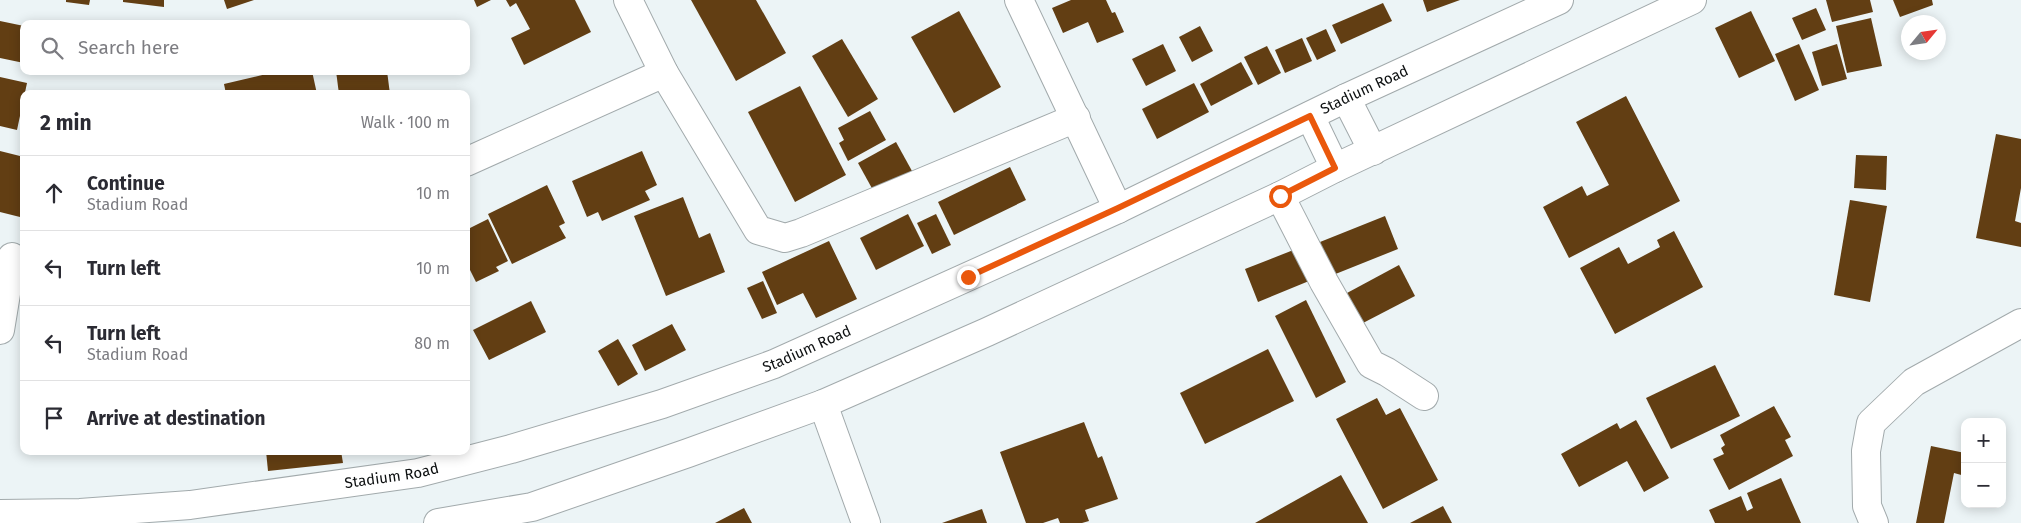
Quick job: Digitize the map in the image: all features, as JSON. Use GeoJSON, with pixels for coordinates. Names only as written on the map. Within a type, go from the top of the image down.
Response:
{"type":"FeatureCollection","features":[{"type":"Feature","properties":{"kind":"main road"},"geometry":{"type":"LineString","coordinates":[[628,0],[664,73],[758,230],[785,238],[1076,118]]}},
{"type":"Feature","properties":{"kind":"main road"},"geometry":{"type":"LineString","coordinates":[[1019,0],[1118,208]]}},
{"type":"Feature","properties":{"kind":"main road","name":"Stadium Road"},"geometry":{"type":"LineString","coordinates":[[0,514],[80,513],[190,505],[418,473],[511,450],[662,404],[774,364],[1118,208],[1346,98],[1559,0]]}},
{"type":"Feature","properties":{"kind":"main road"},"geometry":{"type":"LineString","coordinates":[[438,523],[534,515],[688,453],[822,404],[986,332],[1280,196],[1335,168],[1692,0]]}},
{"type":"Feature","properties":{"kind":"main road"},"geometry":{"type":"LineString","coordinates":[[470,160],[664,73]]}},
{"type":"Feature","properties":{"kind":"main road"},"geometry":{"type":"LineString","coordinates":[[1346,98],[1373,150]]}},
{"type":"Feature","properties":{"kind":"main road"},"geometry":{"type":"LineString","coordinates":[[1310,116],[1335,168]]}},
{"type":"Feature","properties":{"kind":"main road"},"geometry":{"type":"LineString","coordinates":[[1280,196],[1324,282],[1371,364],[1424,396]]}},
{"type":"Feature","properties":{"kind":"main road"},"geometry":{"type":"LineString","coordinates":[[0,330],[12,257]]}},
{"type":"Feature","properties":{"kind":"main road"},"geometry":{"type":"LineString","coordinates":[[1874,523],[1867,506],[1866,451],[1870,423],[1914,382],[2021,322]]}},
{"type":"Feature","properties":{"kind":"main road"},"geometry":{"type":"LineString","coordinates":[[822,404],[866,523]]}},
{"type":"Feature","properties":{"kind":"building"},"geometry":{"type":"Polygon","coordinates":[[[66,0],[90,0],[89,5],[66,2],[66,0]]]}},
{"type":"Feature","properties":{"kind":"building"},"geometry":{"type":"Polygon","coordinates":[[[123,0],[164,0],[164,7],[123,2],[123,0]]]}},
{"type":"Feature","properties":{"kind":"building"},"geometry":{"type":"Polygon","coordinates":[[[224,0],[254,0],[227,9],[224,0]]]}},
{"type":"Feature","properties":{"kind":"building"},"geometry":{"type":"Polygon","coordinates":[[[474,0],[491,0],[477,7],[474,0]]]}},
{"type":"Feature","properties":{"kind":"building"},"geometry":{"type":"Polygon","coordinates":[[[506,0],[575,0],[591,32],[524,65],[511,38],[530,29],[516,3],[510,7],[506,0]]]}},
{"type":"Feature","properties":{"kind":"building"},"geometry":{"type":"Polygon","coordinates":[[[691,0],[756,0],[786,53],[736,81],[691,0]]]}},
{"type":"Feature","properties":{"kind":"building"},"geometry":{"type":"Polygon","coordinates":[[[1071,0],[1106,0],[1112,13],[1115,12],[1124,32],[1097,43],[1088,22],[1063,33],[1052,8],[1071,0]]]}},
{"type":"Feature","properties":{"kind":"building"},"geometry":{"type":"Polygon","coordinates":[[[1423,0],[1460,0],[1427,12],[1423,0]]]}},
{"type":"Feature","properties":{"kind":"building"},"geometry":{"type":"Polygon","coordinates":[[[1826,0],[1870,0],[1873,12],[1832,22],[1826,0]]]}},
{"type":"Feature","properties":{"kind":"building"},"geometry":{"type":"Polygon","coordinates":[[[1893,0],[1932,0],[1933,5],[1901,15],[1900,17],[1893,0]]]}},
{"type":"Feature","properties":{"kind":"building"},"geometry":{"type":"Polygon","coordinates":[[[1383,3],[1392,21],[1341,44],[1332,25],[1383,3]]]}},
{"type":"Feature","properties":{"kind":"building"},"geometry":{"type":"Polygon","coordinates":[[[1816,8],[1826,30],[1802,40],[1792,18],[1816,8]]]}},
{"type":"Feature","properties":{"kind":"building"},"geometry":{"type":"Polygon","coordinates":[[[959,11],[1001,87],[954,113],[911,37],[959,11]]]}},
{"type":"Feature","properties":{"kind":"building"},"geometry":{"type":"Polygon","coordinates":[[[1751,11],[1775,61],[1739,78],[1715,28],[1751,11]]]}},
{"type":"Feature","properties":{"kind":"building"},"geometry":{"type":"Polygon","coordinates":[[[1871,18],[1882,66],[1847,73],[1836,26],[1871,18]]]}},
{"type":"Feature","properties":{"kind":"building"},"geometry":{"type":"Polygon","coordinates":[[[0,21],[20,25],[20,62],[0,58],[0,21]]]}},
{"type":"Feature","properties":{"kind":"building"},"geometry":{"type":"Polygon","coordinates":[[[1200,26],[1213,51],[1192,62],[1179,37],[1200,26]]]}},
{"type":"Feature","properties":{"kind":"building"},"geometry":{"type":"Polygon","coordinates":[[[1326,29],[1336,51],[1317,60],[1306,38],[1326,29]]]}},
{"type":"Feature","properties":{"kind":"building"},"geometry":{"type":"Polygon","coordinates":[[[1302,38],[1312,61],[1285,73],[1275,50],[1302,38]]]}},
{"type":"Feature","properties":{"kind":"building"},"geometry":{"type":"Polygon","coordinates":[[[842,39],[878,99],[848,117],[812,56],[842,39]]]}},
{"type":"Feature","properties":{"kind":"building"},"geometry":{"type":"Polygon","coordinates":[[[1163,44],[1176,71],[1146,86],[1132,59],[1163,44]]]}},
{"type":"Feature","properties":{"kind":"building"},"geometry":{"type":"Polygon","coordinates":[[[1799,44],[1819,90],[1795,101],[1775,54],[1799,44]]]}},
{"type":"Feature","properties":{"kind":"building"},"geometry":{"type":"Polygon","coordinates":[[[1837,44],[1847,79],[1822,86],[1812,52],[1837,44]]]}},
{"type":"Feature","properties":{"kind":"building"},"geometry":{"type":"Polygon","coordinates":[[[1267,46],[1281,73],[1258,85],[1244,57],[1267,46]]]}},
{"type":"Feature","properties":{"kind":"building"},"geometry":{"type":"Polygon","coordinates":[[[1241,62],[1253,84],[1211,106],[1200,84],[1241,62]]]}},
{"type":"Feature","properties":{"kind":"building"},"geometry":{"type":"Polygon","coordinates":[[[262,75],[313,75],[316,90],[225,90],[224,84],[262,75]]]}},
{"type":"Feature","properties":{"kind":"building"},"geometry":{"type":"Polygon","coordinates":[[[337,75],[388,75],[389,90],[338,90],[337,75]]]}},
{"type":"Feature","properties":{"kind":"building"},"geometry":{"type":"Polygon","coordinates":[[[0,77],[27,83],[26,90],[20,90],[20,116],[17,130],[0,126],[0,77]]]}},
{"type":"Feature","properties":{"kind":"building"},"geometry":{"type":"Polygon","coordinates":[[[1194,83],[1209,112],[1157,139],[1142,109],[1194,83]]]}},
{"type":"Feature","properties":{"kind":"building"},"geometry":{"type":"Polygon","coordinates":[[[800,86],[846,175],[795,202],[748,112],[800,86]]]}},
{"type":"Feature","properties":{"kind":"building"},"geometry":{"type":"Polygon","coordinates":[[[1626,96],[1680,201],[1569,258],[1543,207],[1582,186],[1587,196],[1609,185],[1576,122],[1626,96]]]}},
{"type":"Feature","properties":{"kind":"building"},"geometry":{"type":"Polygon","coordinates":[[[870,111],[886,140],[848,161],[839,143],[844,140],[838,128],[870,111]]]}},
{"type":"Feature","properties":{"kind":"building"},"geometry":{"type":"Polygon","coordinates":[[[1996,134],[2021,139],[2021,188],[2015,221],[2021,223],[2021,247],[1976,238],[1996,134]]]}},
{"type":"Feature","properties":{"kind":"building"},"geometry":{"type":"Polygon","coordinates":[[[896,142],[912,171],[874,192],[858,163],[896,142]]]}},
{"type":"Feature","properties":{"kind":"building"},"geometry":{"type":"Polygon","coordinates":[[[0,151],[20,156],[20,217],[0,212],[0,151]]]}},
{"type":"Feature","properties":{"kind":"building"},"geometry":{"type":"Polygon","coordinates":[[[642,151],[657,185],[645,191],[650,200],[602,221],[598,212],[587,217],[572,181],[642,151]]]}},
{"type":"Feature","properties":{"kind":"building"},"geometry":{"type":"Polygon","coordinates":[[[1856,155],[1887,156],[1886,190],[1854,188],[1856,155]]]}},
{"type":"Feature","properties":{"kind":"building"},"geometry":{"type":"Polygon","coordinates":[[[1010,167],[1026,200],[954,235],[938,202],[1010,167]]]}},
{"type":"Feature","properties":{"kind":"building"},"geometry":{"type":"Polygon","coordinates":[[[547,185],[565,223],[559,226],[566,238],[512,264],[488,214],[547,185]]]}},
{"type":"Feature","properties":{"kind":"building"},"geometry":{"type":"Polygon","coordinates":[[[683,197],[699,238],[710,233],[725,272],[666,296],[634,216],[683,197]]]}},
{"type":"Feature","properties":{"kind":"building"},"geometry":{"type":"Polygon","coordinates":[[[1850,200],[1887,206],[1870,302],[1834,295],[1850,200]]]}},
{"type":"Feature","properties":{"kind":"building"},"geometry":{"type":"Polygon","coordinates":[[[908,214],[924,246],[876,270],[860,238],[908,214]]]}},
{"type":"Feature","properties":{"kind":"building"},"geometry":{"type":"Polygon","coordinates":[[[936,214],[951,245],[932,254],[917,223],[936,214]]]}},
{"type":"Feature","properties":{"kind":"building"},"geometry":{"type":"Polygon","coordinates":[[[1385,216],[1398,249],[1333,275],[1320,242],[1385,216]]]}},
{"type":"Feature","properties":{"kind":"building"},"geometry":{"type":"Polygon","coordinates":[[[488,219],[508,261],[496,267],[499,271],[476,282],[470,270],[470,228],[488,219]]]}},
{"type":"Feature","properties":{"kind":"building"},"geometry":{"type":"Polygon","coordinates":[[[1674,231],[1703,287],[1615,334],[1580,268],[1619,247],[1628,264],[1660,247],[1657,240],[1674,231]]]}},
{"type":"Feature","properties":{"kind":"building"},"geometry":{"type":"Polygon","coordinates":[[[829,241],[857,299],[816,318],[803,293],[777,305],[762,272],[829,241]]]}},
{"type":"Feature","properties":{"kind":"building"},"geometry":{"type":"Polygon","coordinates":[[[1296,249],[1309,281],[1258,302],[1245,269],[1296,249]]]}},
{"type":"Feature","properties":{"kind":"building"},"geometry":{"type":"Polygon","coordinates":[[[1399,265],[1415,296],[1363,323],[1347,293],[1399,265]]]}},
{"type":"Feature","properties":{"kind":"building"},"geometry":{"type":"Polygon","coordinates":[[[763,281],[777,313],[762,319],[747,288],[763,281]]]}},
{"type":"Feature","properties":{"kind":"building"},"geometry":{"type":"Polygon","coordinates":[[[1306,300],[1346,382],[1316,398],[1275,316],[1306,300]]]}},
{"type":"Feature","properties":{"kind":"building"},"geometry":{"type":"Polygon","coordinates":[[[531,301],[546,332],[489,360],[473,330],[531,301]]]}},
{"type":"Feature","properties":{"kind":"building"},"geometry":{"type":"Polygon","coordinates":[[[672,324],[686,350],[645,371],[632,345],[672,324]]]}},
{"type":"Feature","properties":{"kind":"building"},"geometry":{"type":"Polygon","coordinates":[[[618,339],[638,374],[618,386],[598,351],[618,339]]]}},
{"type":"Feature","properties":{"kind":"building"},"geometry":{"type":"Polygon","coordinates":[[[1268,349],[1294,401],[1205,444],[1180,393],[1268,349]]]}},
{"type":"Feature","properties":{"kind":"building"},"geometry":{"type":"Polygon","coordinates":[[[1715,365],[1740,416],[1671,449],[1646,398],[1715,365]]]}},
{"type":"Feature","properties":{"kind":"building"},"geometry":{"type":"Polygon","coordinates":[[[1377,398],[1386,415],[1400,408],[1438,480],[1383,509],[1336,419],[1377,398]]]}},
{"type":"Feature","properties":{"kind":"building"},"geometry":{"type":"Polygon","coordinates":[[[1774,406],[1791,437],[1785,440],[1793,456],[1729,490],[1713,459],[1724,454],[1721,448],[1725,445],[1720,435],[1774,406]]]}},
{"type":"Feature","properties":{"kind":"building"},"geometry":{"type":"Polygon","coordinates":[[[1636,420],[1669,478],[1644,492],[1627,461],[1579,487],[1561,454],[1617,423],[1620,429],[1636,420]]]}},
{"type":"Feature","properties":{"kind":"building"},"geometry":{"type":"Polygon","coordinates":[[[1084,422],[1098,458],[1102,456],[1118,499],[1085,510],[1089,521],[1082,523],[1060,523],[1058,518],[1043,523],[1026,523],[1000,452],[1084,422]]]}},
{"type":"Feature","properties":{"kind":"building"},"geometry":{"type":"Polygon","coordinates":[[[1931,446],[1961,452],[1961,475],[1954,473],[1944,523],[1916,523],[1931,446]]]}},
{"type":"Feature","properties":{"kind":"building"},"geometry":{"type":"Polygon","coordinates":[[[266,455],[342,455],[343,463],[268,471],[266,455]]]}},
{"type":"Feature","properties":{"kind":"building"},"geometry":{"type":"Polygon","coordinates":[[[1341,475],[1368,523],[1255,523],[1341,475]]]}},
{"type":"Feature","properties":{"kind":"building"},"geometry":{"type":"Polygon","coordinates":[[[1781,478],[1801,523],[1715,523],[1709,510],[1741,496],[1747,511],[1753,508],[1747,493],[1781,478]]]}},
{"type":"Feature","properties":{"kind":"building"},"geometry":{"type":"Polygon","coordinates":[[[1443,506],[1452,523],[1410,523],[1443,506]]]}},
{"type":"Feature","properties":{"kind":"building"},"geometry":{"type":"Polygon","coordinates":[[[744,508],[752,523],[715,523],[744,508]]]}},
{"type":"Feature","properties":{"kind":"building"},"geometry":{"type":"Polygon","coordinates":[[[982,509],[987,523],[942,523],[982,509]]]}},
{"type":"Feature","properties":{"kind":"route"},"geometry":{"type":"LineString","coordinates":[[968,277],[1310,116],[1335,168],[1280,196]]}}]}
